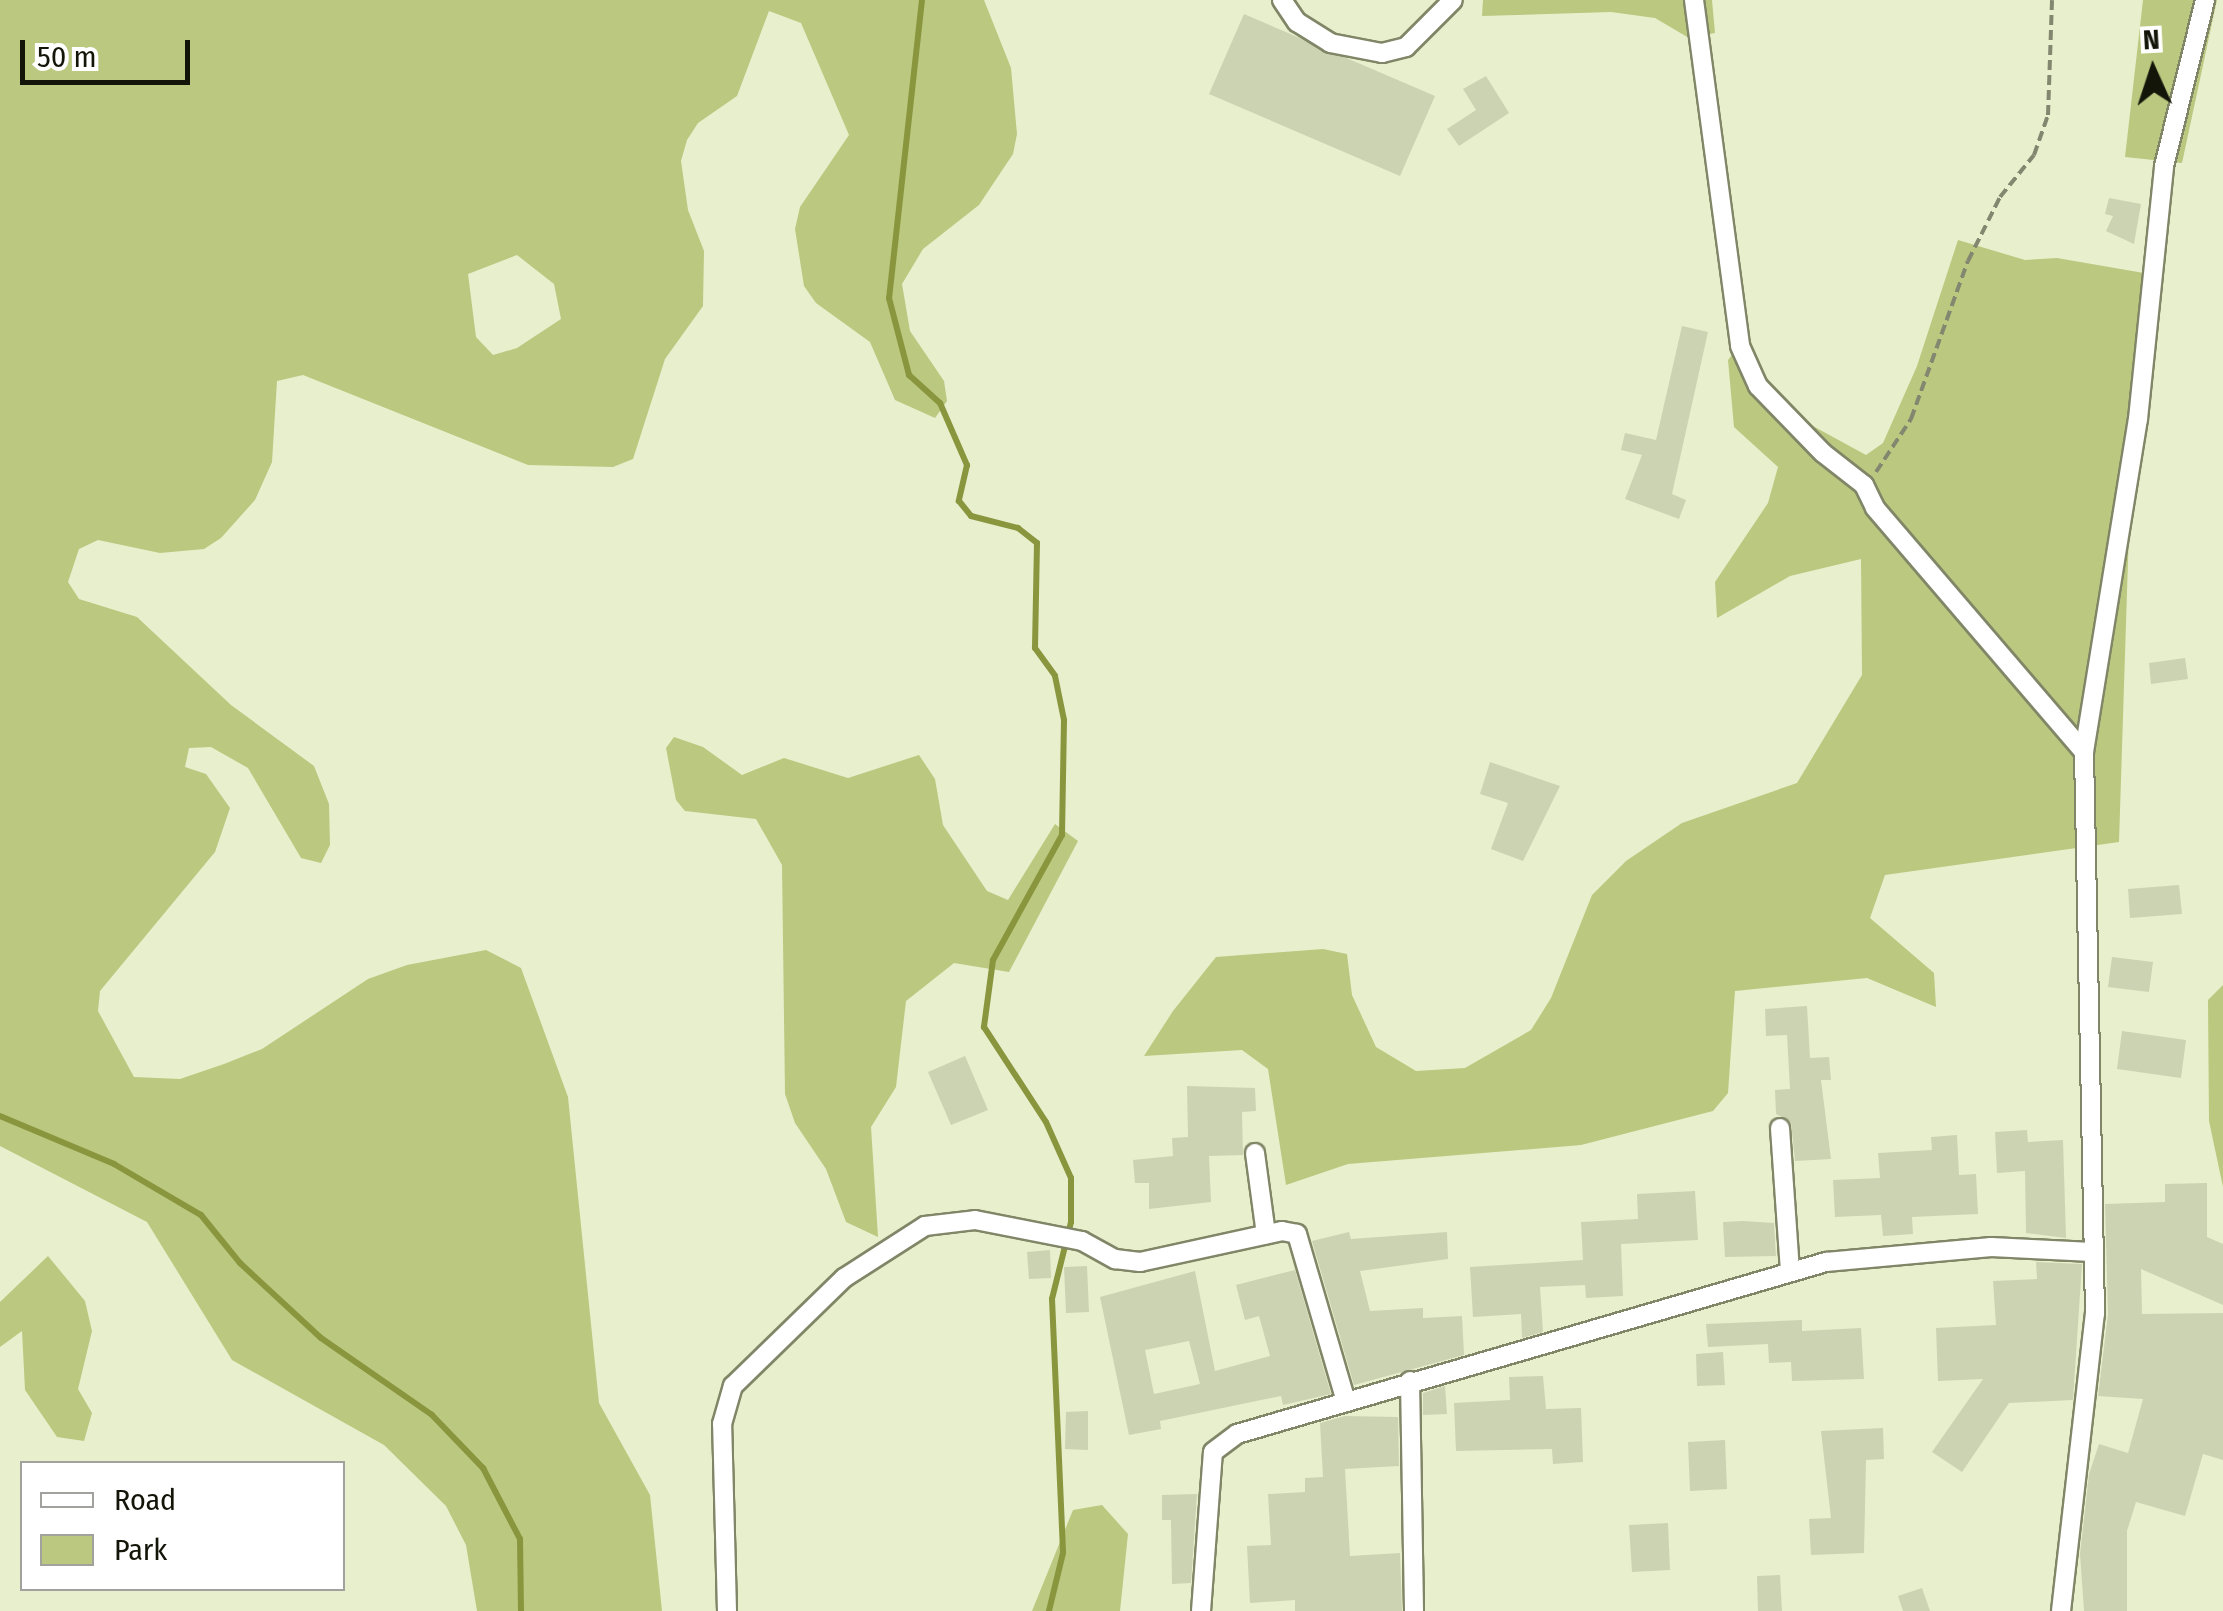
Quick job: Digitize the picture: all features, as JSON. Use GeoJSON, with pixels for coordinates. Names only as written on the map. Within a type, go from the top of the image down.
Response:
{"type":"FeatureCollection","features":[{"type":"Feature","properties":{"kind":"street"},"geometry":{"type":"LineString","coordinates":[[1282,0],[1297,22],[1330,42],[1382,53],[1406,46],[1453,0]]}},
{"type":"Feature","properties":{"kind":"street"},"geometry":{"type":"LineString","coordinates":[[1694,0],[1740,346],[1778,412],[1864,485],[1875,508],[2084,752]]}},
{"type":"Feature","properties":{"kind":"street"},"geometry":{"type":"LineString","coordinates":[[2061,1611],[2084,1454],[2095,1314],[2084,752],[2138,418],[2164,166],[2205,0]]}},
{"type":"Feature","properties":{"kind":"street"},"geometry":{"type":"LineString","coordinates":[[1780,1128],[1790,1271]]}},
{"type":"Feature","properties":{"kind":"street"},"geometry":{"type":"LineString","coordinates":[[1256,1153],[1266,1234]]}},
{"type":"Feature","properties":{"kind":"street"},"geometry":{"type":"LineString","coordinates":[[728,1611],[722,1424],[726,1400],[745,1370],[844,1278],[925,1226],[975,1220],[1082,1241],[1115,1258],[1151,1262],[1266,1234],[1291,1232],[1301,1241],[1346,1402]]}},
{"type":"Feature","properties":{"kind":"street"},"geometry":{"type":"LineString","coordinates":[[1201,1611],[1212,1452],[1237,1434],[1790,1271],[1922,1251],[2092,1252]]}},
{"type":"Feature","properties":{"kind":"street"},"geometry":{"type":"LineString","coordinates":[[1410,1381],[1414,1611]]}},
{"type":"Feature","properties":{"kind":"path"},"geometry":{"type":"LineString","coordinates":[[1864,485],[1912,419],[1968,261],[2000,197],[2034,155],[2048,115],[2052,0]]}},
{"type":"Feature","properties":{"kind":"green space"},"geometry":{"type":"Polygon","coordinates":[[[0,0],[984,0],[1011,68],[1017,134],[1013,154],[979,205],[923,249],[902,284],[910,331],[944,381],[947,401],[935,418],[895,400],[870,342],[816,303],[804,286],[795,229],[800,207],[849,135],[801,23],[769,11],[737,96],[698,123],[687,140],[681,161],[688,210],[704,251],[703,306],[665,359],[633,459],[613,467],[528,465],[303,375],[277,381],[272,462],[255,500],[221,538],[204,549],[160,553],[98,540],[79,549],[68,582],[79,599],[137,617],[231,705],[314,766],[329,804],[330,845],[321,863],[301,858],[248,768],[211,747],[189,748],[185,767],[206,774],[230,808],[215,852],[100,991],[98,1011],[134,1077],[180,1079],[262,1049],[368,979],[407,965],[486,950],[521,968],[568,1097],[599,1403],[650,1495],[662,1611],[477,1611],[466,1545],[446,1506],[384,1445],[232,1360],[147,1222],[0,1146],[0,0]],[[517,255],[468,274],[476,337],[493,355],[517,348],[561,319],[554,284],[517,255]]]}},
{"type":"Feature","properties":{"kind":"green space"},"geometry":{"type":"Polygon","coordinates":[[[1483,0],[1712,0],[1715,33],[1689,38],[1655,18],[1611,12],[1482,16],[1483,0]]]}},
{"type":"Feature","properties":{"kind":"green space"},"geometry":{"type":"Polygon","coordinates":[[[2143,0],[2217,0],[2182,163],[2125,157],[2143,0]]]}},
{"type":"Feature","properties":{"kind":"green space"},"geometry":{"type":"Polygon","coordinates":[[[1958,240],[2025,260],[2057,258],[2161,276],[2129,530],[2119,842],[1885,875],[1870,918],[1934,973],[1936,1007],[1867,978],[1735,991],[1728,1093],[1713,1111],[1581,1145],[1348,1164],[1286,1185],[1268,1069],[1242,1050],[1144,1056],[1173,1011],[1216,957],[1323,949],[1347,954],[1352,995],[1376,1047],[1416,1071],[1465,1068],[1531,1030],[1551,998],[1592,895],[1626,861],[1682,823],[1797,783],[1862,675],[1861,559],[1790,576],[1717,618],[1715,582],[1768,503],[1778,467],[1734,427],[1728,360],[1746,337],[1765,380],[1800,419],[1866,455],[1883,443],[1917,366],[1958,240]]]}},
{"type":"Feature","properties":{"kind":"green space"},"geometry":{"type":"Polygon","coordinates":[[[674,737],[703,747],[742,775],[784,758],[848,778],[919,755],[935,779],[943,825],[987,891],[1008,900],[1055,824],[1078,841],[1009,972],[954,963],[906,1001],[896,1087],[871,1127],[878,1237],[846,1222],[826,1169],[795,1123],[785,1094],[782,865],[756,819],[685,811],[676,800],[666,748],[674,737]]]}},
{"type":"Feature","properties":{"kind":"green space"},"geometry":{"type":"Polygon","coordinates":[[[2223,985],[2223,1187],[2209,1121],[2208,1000],[2223,985]]]}},
{"type":"Feature","properties":{"kind":"green space"},"geometry":{"type":"Polygon","coordinates":[[[48,1256],[85,1301],[92,1331],[78,1389],[92,1413],[84,1441],[57,1437],[25,1390],[22,1331],[0,1347],[0,1302],[48,1256]]]}},
{"type":"Feature","properties":{"kind":"green space"},"geometry":{"type":"Polygon","coordinates":[[[1102,1505],[1128,1534],[1120,1611],[1032,1611],[1073,1510],[1102,1505]]]}},
{"type":"Feature","properties":{"kind":"building"},"geometry":{"type":"Polygon","coordinates":[[[1244,14],[1435,96],[1400,176],[1209,94],[1244,14]]]}},
{"type":"Feature","properties":{"kind":"building"},"geometry":{"type":"Polygon","coordinates":[[[1486,76],[1509,113],[1459,146],[1447,129],[1476,110],[1463,89],[1486,76]]]}},
{"type":"Feature","properties":{"kind":"building"},"geometry":{"type":"Polygon","coordinates":[[[2109,198],[2141,204],[2134,244],[2106,231],[2113,216],[2105,214],[2109,198]]]}},
{"type":"Feature","properties":{"kind":"building"},"geometry":{"type":"Polygon","coordinates":[[[1682,326],[1708,332],[1672,494],[1686,500],[1679,519],[1625,499],[1642,455],[1621,450],[1625,433],[1656,440],[1682,326]]]}},
{"type":"Feature","properties":{"kind":"building"},"geometry":{"type":"Polygon","coordinates":[[[2185,658],[2188,679],[2151,684],[2149,663],[2185,658]]]}},
{"type":"Feature","properties":{"kind":"building"},"geometry":{"type":"Polygon","coordinates":[[[1490,762],[1560,786],[1523,861],[1491,849],[1508,803],[1480,794],[1490,762]]]}},
{"type":"Feature","properties":{"kind":"building"},"geometry":{"type":"Polygon","coordinates":[[[2179,885],[2182,914],[2130,918],[2128,889],[2179,885]]]}},
{"type":"Feature","properties":{"kind":"building"},"geometry":{"type":"Polygon","coordinates":[[[2112,957],[2153,962],[2149,992],[2108,987],[2112,957]]]}},
{"type":"Feature","properties":{"kind":"building"},"geometry":{"type":"Polygon","coordinates":[[[1807,1006],[1810,1058],[1829,1057],[1831,1080],[1821,1080],[1831,1159],[1795,1161],[1791,1122],[1776,1114],[1775,1090],[1790,1089],[1787,1035],[1766,1036],[1765,1009],[1807,1006]]]}},
{"type":"Feature","properties":{"kind":"building"},"geometry":{"type":"Polygon","coordinates":[[[2122,1031],[2186,1040],[2181,1078],[2117,1069],[2122,1031]]]}},
{"type":"Feature","properties":{"kind":"building"},"geometry":{"type":"Polygon","coordinates":[[[965,1056],[988,1110],[951,1125],[928,1072],[965,1056]]]}},
{"type":"Feature","properties":{"kind":"building"},"geometry":{"type":"Polygon","coordinates":[[[1187,1086],[1255,1088],[1256,1111],[1242,1112],[1243,1155],[1209,1156],[1211,1202],[1149,1209],[1149,1183],[1135,1183],[1133,1160],[1173,1156],[1172,1138],[1188,1137],[1187,1086]]]}},
{"type":"Feature","properties":{"kind":"building"},"geometry":{"type":"Polygon","coordinates":[[[2027,1130],[2028,1142],[2063,1140],[2066,1238],[2026,1233],[2025,1171],[1997,1173],[1995,1132],[2027,1130]]]}},
{"type":"Feature","properties":{"kind":"building"},"geometry":{"type":"Polygon","coordinates":[[[1957,1135],[1959,1175],[1976,1174],[1978,1214],[1912,1217],[1913,1234],[1883,1236],[1881,1215],[1835,1217],[1833,1180],[1880,1178],[1878,1153],[1932,1150],[1931,1137],[1957,1135]]]}},
{"type":"Feature","properties":{"kind":"building"},"geometry":{"type":"Polygon","coordinates":[[[2207,1183],[2207,1237],[2223,1244],[2223,1305],[2141,1269],[2142,1314],[2223,1313],[2223,1460],[2203,1454],[2185,1516],[2136,1502],[2127,1531],[2127,1611],[2084,1611],[2080,1554],[2089,1474],[2099,1444],[2128,1453],[2143,1399],[2098,1396],[2108,1314],[2105,1204],[2165,1202],[2165,1184],[2207,1183]]]}},
{"type":"Feature","properties":{"kind":"building"},"geometry":{"type":"Polygon","coordinates":[[[1695,1191],[1698,1240],[1621,1244],[1623,1296],[1586,1298],[1585,1285],[1540,1287],[1543,1332],[1522,1338],[1521,1314],[1473,1317],[1470,1267],[1583,1260],[1581,1222],[1638,1219],[1637,1194],[1695,1191]]]}},
{"type":"Feature","properties":{"kind":"building"},"geometry":{"type":"Polygon","coordinates":[[[1723,1222],[1774,1223],[1776,1256],[1725,1257],[1723,1222]]]}},
{"type":"Feature","properties":{"kind":"building"},"geometry":{"type":"Polygon","coordinates":[[[1349,1232],[1351,1239],[1447,1232],[1448,1259],[1360,1271],[1370,1311],[1423,1308],[1423,1318],[1462,1316],[1464,1355],[1354,1385],[1312,1241],[1349,1232]]]}},
{"type":"Feature","properties":{"kind":"building"},"geometry":{"type":"Polygon","coordinates":[[[1050,1250],[1051,1278],[1029,1279],[1027,1252],[1050,1250]]]}},
{"type":"Feature","properties":{"kind":"building"},"geometry":{"type":"Polygon","coordinates":[[[2036,1262],[2082,1264],[2073,1400],[2009,1403],[1962,1472],[1932,1452],[1983,1379],[1938,1381],[1936,1328],[1996,1325],[1993,1281],[2037,1279],[2036,1262]]]}},
{"type":"Feature","properties":{"kind":"building"},"geometry":{"type":"Polygon","coordinates":[[[1087,1266],[1089,1312],[1066,1313],[1064,1267],[1087,1266]]]}},
{"type":"Feature","properties":{"kind":"building"},"geometry":{"type":"Polygon","coordinates":[[[1295,1270],[1331,1394],[1283,1405],[1281,1396],[1160,1421],[1161,1429],[1129,1435],[1100,1297],[1195,1271],[1215,1371],[1270,1356],[1259,1316],[1245,1320],[1236,1285],[1295,1270]],[[1189,1341],[1145,1350],[1154,1394],[1200,1384],[1189,1341]]]}},
{"type":"Feature","properties":{"kind":"building"},"geometry":{"type":"Polygon","coordinates":[[[1802,1320],[1802,1331],[1861,1328],[1864,1379],[1792,1381],[1791,1362],[1769,1363],[1768,1344],[1708,1347],[1706,1324],[1802,1320]]]}},
{"type":"Feature","properties":{"kind":"building"},"geometry":{"type":"Polygon","coordinates":[[[1723,1352],[1725,1385],[1697,1386],[1696,1354],[1723,1352]]]}},
{"type":"Feature","properties":{"kind":"building"},"geometry":{"type":"Polygon","coordinates":[[[1543,1376],[1546,1409],[1581,1408],[1583,1462],[1553,1464],[1552,1449],[1456,1451],[1454,1403],[1510,1400],[1509,1377],[1543,1376]]]}},
{"type":"Feature","properties":{"kind":"building"},"geometry":{"type":"Polygon","coordinates":[[[1445,1386],[1447,1414],[1423,1415],[1423,1393],[1445,1386]]]}},
{"type":"Feature","properties":{"kind":"building"},"geometry":{"type":"Polygon","coordinates":[[[1088,1411],[1088,1450],[1065,1449],[1066,1412],[1088,1411]]]}},
{"type":"Feature","properties":{"kind":"building"},"geometry":{"type":"Polygon","coordinates":[[[1345,1416],[1398,1417],[1399,1466],[1345,1469],[1350,1556],[1400,1553],[1402,1611],[1295,1611],[1295,1600],[1250,1603],[1247,1546],[1271,1545],[1268,1494],[1305,1492],[1305,1478],[1323,1477],[1320,1423],[1345,1416]]]}},
{"type":"Feature","properties":{"kind":"building"},"geometry":{"type":"Polygon","coordinates":[[[1883,1428],[1884,1459],[1866,1460],[1864,1553],[1811,1555],[1809,1519],[1831,1518],[1821,1431],[1883,1428]]]}},
{"type":"Feature","properties":{"kind":"building"},"geometry":{"type":"Polygon","coordinates":[[[1725,1440],[1727,1489],[1690,1491],[1688,1442],[1725,1440]]]}},
{"type":"Feature","properties":{"kind":"building"},"geometry":{"type":"Polygon","coordinates":[[[1197,1494],[1191,1583],[1172,1584],[1171,1520],[1162,1520],[1162,1495],[1197,1494]]]}},
{"type":"Feature","properties":{"kind":"building"},"geometry":{"type":"Polygon","coordinates":[[[1668,1523],[1670,1570],[1632,1572],[1629,1525],[1668,1523]]]}},
{"type":"Feature","properties":{"kind":"building"},"geometry":{"type":"Polygon","coordinates":[[[1780,1575],[1782,1611],[1758,1611],[1757,1576],[1780,1575]]]}},
{"type":"Feature","properties":{"kind":"building"},"geometry":{"type":"Polygon","coordinates":[[[1922,1588],[1930,1611],[1903,1611],[1898,1596],[1922,1588]]]}},
{"type":"Feature","properties":{"kind":"waterway"},"geometry":{"type":"LineString","coordinates":[[922,0],[889,298],[909,375],[940,403],[967,465],[959,501],[971,516],[1018,528],[1037,543],[1035,648],[1055,676],[1064,720],[1062,835],[993,960],[984,1027],[1046,1122],[1071,1178],[1071,1222],[1052,1299],[1063,1553],[1049,1611]]}},
{"type":"Feature","properties":{"kind":"waterway"},"geometry":{"type":"LineString","coordinates":[[0,1116],[114,1164],[201,1215],[240,1263],[321,1338],[432,1415],[483,1468],[520,1539],[521,1611]]}}]}
